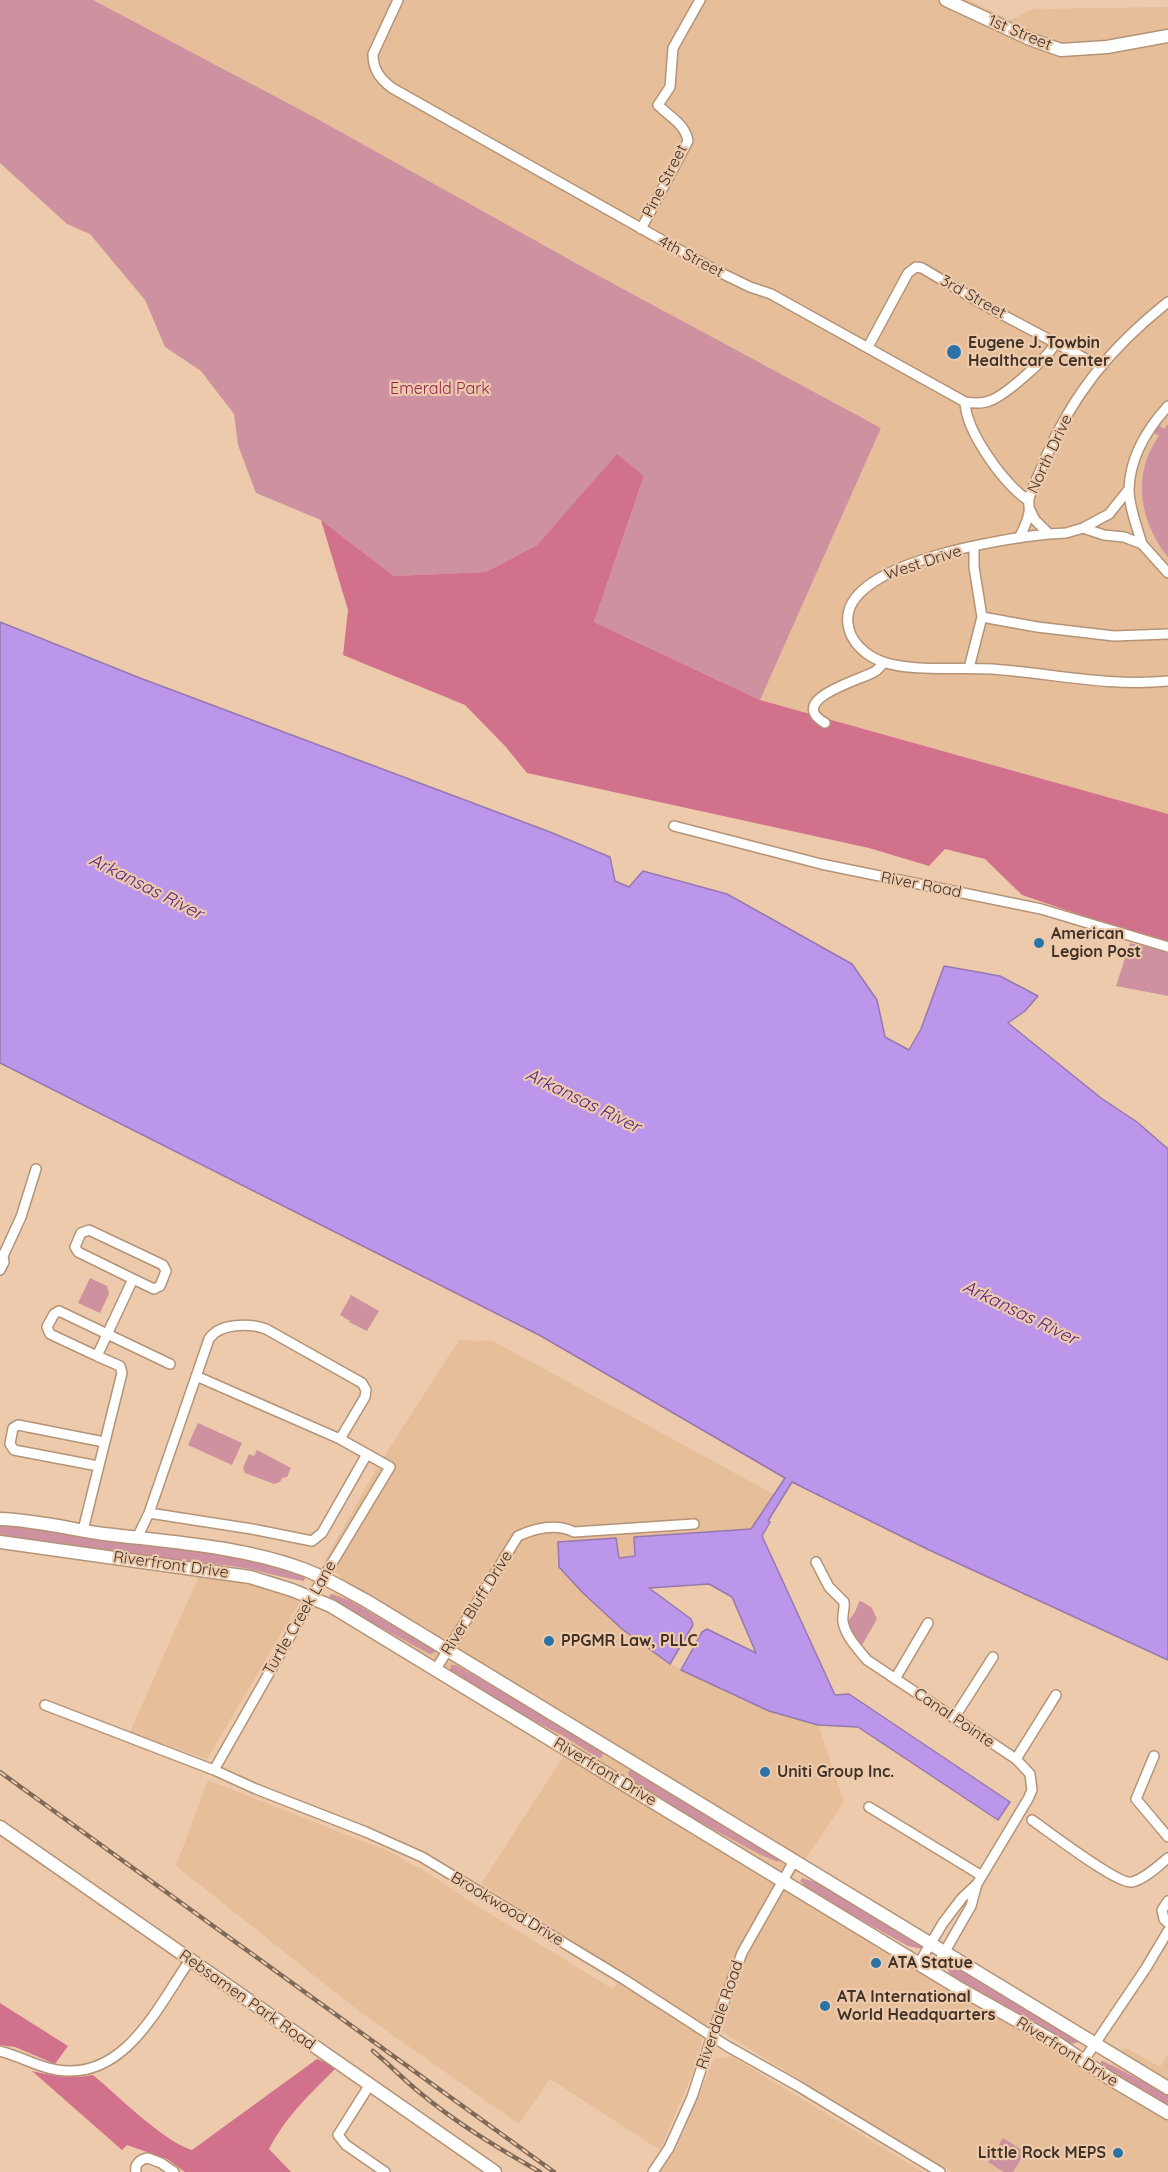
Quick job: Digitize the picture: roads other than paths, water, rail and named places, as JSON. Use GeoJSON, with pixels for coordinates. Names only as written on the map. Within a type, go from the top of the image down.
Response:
{"type":"FeatureCollection","features":[{"type":"Feature","properties":{"kind":"street","name":"4th Street"},"geometry":{"type":"LineString","coordinates":[[398,0],[374,49],[373,61],[382,80],[716,271],[771,294],[965,402]]}},
{"type":"Feature","properties":{"kind":"street","name":"Pine Street"},"geometry":{"type":"LineString","coordinates":[[640,229],[685,149],[686,133],[682,126],[658,105],[670,87],[673,48],[700,0]]}},
{"type":"Feature","properties":{"kind":"street","name":"1st Street"},"geometry":{"type":"LineString","coordinates":[[946,0],[1030,39],[1061,50],[1107,47],[1168,36]]}},
{"type":"Feature","properties":{"kind":"street","name":"3rd Street"},"geometry":{"type":"LineString","coordinates":[[868,347],[908,273],[914,268],[922,268],[986,306],[1101,367]]}},
{"type":"Feature","properties":{"kind":"street","name":"North Drive"},"geometry":{"type":"LineString","coordinates":[[1019,538],[1029,505],[1062,424],[1101,367],[1135,328],[1168,302]]}},
{"type":"Feature","properties":{"kind":"street"},"geometry":{"type":"LineString","coordinates":[[965,402],[987,402],[997,397],[1026,375],[1045,357],[1056,342]]}},
{"type":"Feature","properties":{"kind":"street","name":"North Drive"},"geometry":{"type":"LineString","coordinates":[[965,402],[966,413],[987,456],[1029,505]]}},
{"type":"Feature","properties":{"kind":"street"},"geometry":{"type":"LineString","coordinates":[[1168,406],[1146,435],[1136,454],[1129,489],[1132,510],[1142,544],[1168,573]]}},
{"type":"Feature","properties":{"kind":"street"},"geometry":{"type":"LineString","coordinates":[[1083,528],[1109,514],[1129,489]]}},
{"type":"Feature","properties":{"kind":"street"},"geometry":{"type":"LineString","coordinates":[[1029,505],[1035,520],[1049,534]]}},
{"type":"Feature","properties":{"kind":"street"},"geometry":{"type":"LineString","coordinates":[[1083,528],[1104,535],[1124,537],[1142,544]]}},
{"type":"Feature","properties":{"kind":"street","name":"West Drive"},"geometry":{"type":"LineString","coordinates":[[1083,528],[1066,533],[1019,538],[974,547],[895,570],[869,584],[853,599],[847,619],[852,637],[860,648],[884,662],[909,666],[1034,672],[1130,683],[1168,681]]}},
{"type":"Feature","properties":{"kind":"street","name":"West Drive"},"geometry":{"type":"LineString","coordinates":[[969,668],[982,617],[974,567],[974,547]]}},
{"type":"Feature","properties":{"kind":"street"},"geometry":{"type":"LineString","coordinates":[[982,617],[1037,627],[1114,636],[1168,634]]}},
{"type":"Feature","properties":{"kind":"street"},"geometry":{"type":"LineString","coordinates":[[825,723],[814,713],[815,703],[837,686],[877,670],[884,662]]}},
{"type":"Feature","properties":{"kind":"street","name":"River Road"},"geometry":{"type":"LineString","coordinates":[[674,826],[820,864],[1041,909],[1168,947]]}},
{"type":"Feature","properties":{"kind":"street"},"geometry":{"type":"LineString","coordinates":[[0,1270],[4,1262],[1,1255],[21,1217],[36,1168]]}},
{"type":"Feature","properties":{"kind":"street"},"geometry":{"type":"LineString","coordinates":[[89,1230],[163,1265],[166,1271],[160,1286],[154,1289],[134,1279],[78,1252],[75,1247],[81,1233],[89,1230]]}},
{"type":"Feature","properties":{"kind":"street"},"geometry":{"type":"LineString","coordinates":[[97,1356],[134,1279]]}},
{"type":"Feature","properties":{"kind":"street"},"geometry":{"type":"LineString","coordinates":[[83,1530],[122,1373],[120,1366],[51,1334],[47,1327],[54,1314],[59,1311],[170,1364]]}},
{"type":"Feature","properties":{"kind":"street"},"geometry":{"type":"LineString","coordinates":[[137,1538],[149,1513],[209,1339],[214,1332],[220,1329],[255,1325],[266,1329],[362,1383],[366,1390],[364,1397],[340,1439]]}},
{"type":"Feature","properties":{"kind":"street"},"geometry":{"type":"LineString","coordinates":[[149,1513],[252,1528],[312,1542],[322,1533],[368,1454],[340,1439],[196,1376]]}},
{"type":"Feature","properties":{"kind":"street"},"geometry":{"type":"LineString","coordinates":[[98,1466],[14,1450],[9,1444],[13,1428],[18,1425],[104,1442]]}},
{"type":"Feature","properties":{"kind":"street","name":"Turtle Creek Lane"},"geometry":{"type":"LineString","coordinates":[[213,1770],[323,1578],[390,1467],[368,1454]]}},
{"type":"Feature","properties":{"kind":"street","name":"Riverfront Drive"},"geometry":{"type":"LineString","coordinates":[[0,1519],[23,1520],[236,1552],[270,1559],[323,1578],[365,1600],[1168,2088]]}},
{"type":"Feature","properties":{"kind":"street","name":"River Bluff Drive"},"geometry":{"type":"LineString","coordinates":[[436,1669],[518,1536],[540,1528],[560,1527],[574,1532],[694,1524]]}},
{"type":"Feature","properties":{"kind":"street","name":"Riverfront Drive"},"geometry":{"type":"LineString","coordinates":[[0,1542],[250,1577],[331,1606],[933,1972],[1057,2043],[1168,2113]]}},
{"type":"Feature","properties":{"kind":"street","name":"Canal Pointe"},"geometry":{"type":"LineString","coordinates":[[816,1562],[829,1587],[844,1602],[843,1622],[850,1639],[867,1660],[1016,1759],[1030,1774],[1032,1790],[980,1880],[971,1906],[933,1972]]}},
{"type":"Feature","properties":{"kind":"street"},"geometry":{"type":"LineString","coordinates":[[895,1679],[928,1623]]}},
{"type":"Feature","properties":{"kind":"street"},"geometry":{"type":"LineString","coordinates":[[954,1718],[993,1657]]}},
{"type":"Feature","properties":{"kind":"street"},"geometry":{"type":"LineString","coordinates":[[1016,1759],[1056,1695]]}},
{"type":"Feature","properties":{"kind":"street","name":"Brookwood Drive"},"geometry":{"type":"LineString","coordinates":[[45,1705],[213,1770],[422,1857],[712,2036],[940,2172]]}},
{"type":"Feature","properties":{"kind":"street"},"geometry":{"type":"LineString","coordinates":[[1154,1756],[1136,1799],[1168,1837]]}},
{"type":"Feature","properties":{"kind":"street"},"geometry":{"type":"LineString","coordinates":[[869,1807],[980,1880]]}},
{"type":"Feature","properties":{"kind":"street"},"geometry":{"type":"LineString","coordinates":[[1032,1820],[1102,1869],[1126,1882],[1135,1881],[1168,1858]]}},
{"type":"Feature","properties":{"kind":"street","name":"Rebsamen Park Road"},"geometry":{"type":"LineString","coordinates":[[0,1827],[495,2172]]}},
{"type":"Feature","properties":{"kind":"street","name":"Riverdale Road"},"geometry":{"type":"LineString","coordinates":[[653,2172],[669,2148],[683,2117],[742,1953],[794,1862]]}},
{"type":"Feature","properties":{"kind":"street","name":"Canal Pointe"},"geometry":{"type":"LineString","coordinates":[[919,1963],[960,1901],[980,1880]]}},
{"type":"Feature","properties":{"kind":"street"},"geometry":{"type":"LineString","coordinates":[[1168,1901],[1162,1910],[1164,1919],[1168,1923]]}},
{"type":"Feature","properties":{"kind":"street"},"geometry":{"type":"LineString","coordinates":[[1084,2060],[1152,1959],[1168,1930]]}},
{"type":"Feature","properties":{"kind":"street"},"geometry":{"type":"LineString","coordinates":[[0,2051],[39,2066],[58,2070],[75,2071],[104,2064],[118,2056],[131,2044],[190,1960]]}},
{"type":"Feature","properties":{"kind":"street"},"geometry":{"type":"LineString","coordinates":[[369,2086],[338,2135],[346,2145],[385,2172]]}},
{"type":"Feature","properties":{"kind":"street"},"geometry":{"type":"LineString","coordinates":[[136,2172],[135,2168],[139,2162],[148,2158],[174,2172]]}},
{"type":"Feature","properties":{"kind":"water","name":"Arkansas River"},"geometry":{"type":"Polygon","coordinates":[[[0,622],[140,678],[550,832],[610,857],[615,881],[629,887],[643,871],[727,894],[852,964],[877,1000],[885,1037],[909,1050],[921,1029],[944,966],[1000,976],[1038,996],[1025,1011],[1008,1023],[1101,1098],[1137,1122],[1168,1149],[1168,1660],[927,1549],[792,1482],[768,1521],[770,1522],[762,1536],[835,1695],[849,1694],[1010,1802],[998,1820],[858,1727],[818,1725],[769,1711],[681,1670],[702,1632],[707,1629],[756,1653],[732,1597],[709,1584],[649,1588],[691,1619],[693,1625],[670,1664],[622,1629],[559,1567],[558,1542],[616,1538],[619,1558],[635,1556],[634,1537],[751,1529],[785,1478],[541,1336],[0,1063],[0,622]]]}},
{"type":"Feature","properties":{"kind":"railway"},"geometry":{"type":"LineString","coordinates":[[0,1772],[554,2172]]}},
{"type":"Feature","properties":{"kind":"railway"},"geometry":{"type":"LineString","coordinates":[[373,2051],[413,2087],[462,2125],[540,2172]]}},
{"type":"Feature","properties":{"kind":"place","name":"Eugene J. Towbin Healthcare Center"},"geometry":{"type":"Point","coordinates":[954,352]}},
{"type":"Feature","properties":{"kind":"place","name":"American Legion Post"},"geometry":{"type":"Point","coordinates":[1039,943]}},
{"type":"Feature","properties":{"kind":"place","name":"PPGMR Law, PLLC"},"geometry":{"type":"Point","coordinates":[549,1641]}},
{"type":"Feature","properties":{"kind":"place","name":"Uniti Group Inc."},"geometry":{"type":"Point","coordinates":[765,1772]}},
{"type":"Feature","properties":{"kind":"place","name":"ATA Statue"},"geometry":{"type":"Point","coordinates":[876,1963]}},
{"type":"Feature","properties":{"kind":"place","name":"ATA International World Headquarters"},"geometry":{"type":"Point","coordinates":[825,2006]}},
{"type":"Feature","properties":{"kind":"place","name":"Little Rock MEPS"},"geometry":{"type":"Point","coordinates":[1118,2153]}},
{"type":"Feature","properties":{"kind":"park label","name":"Emerald Park"},"geometry":{"type":"Point","coordinates":[440,389]}}]}
